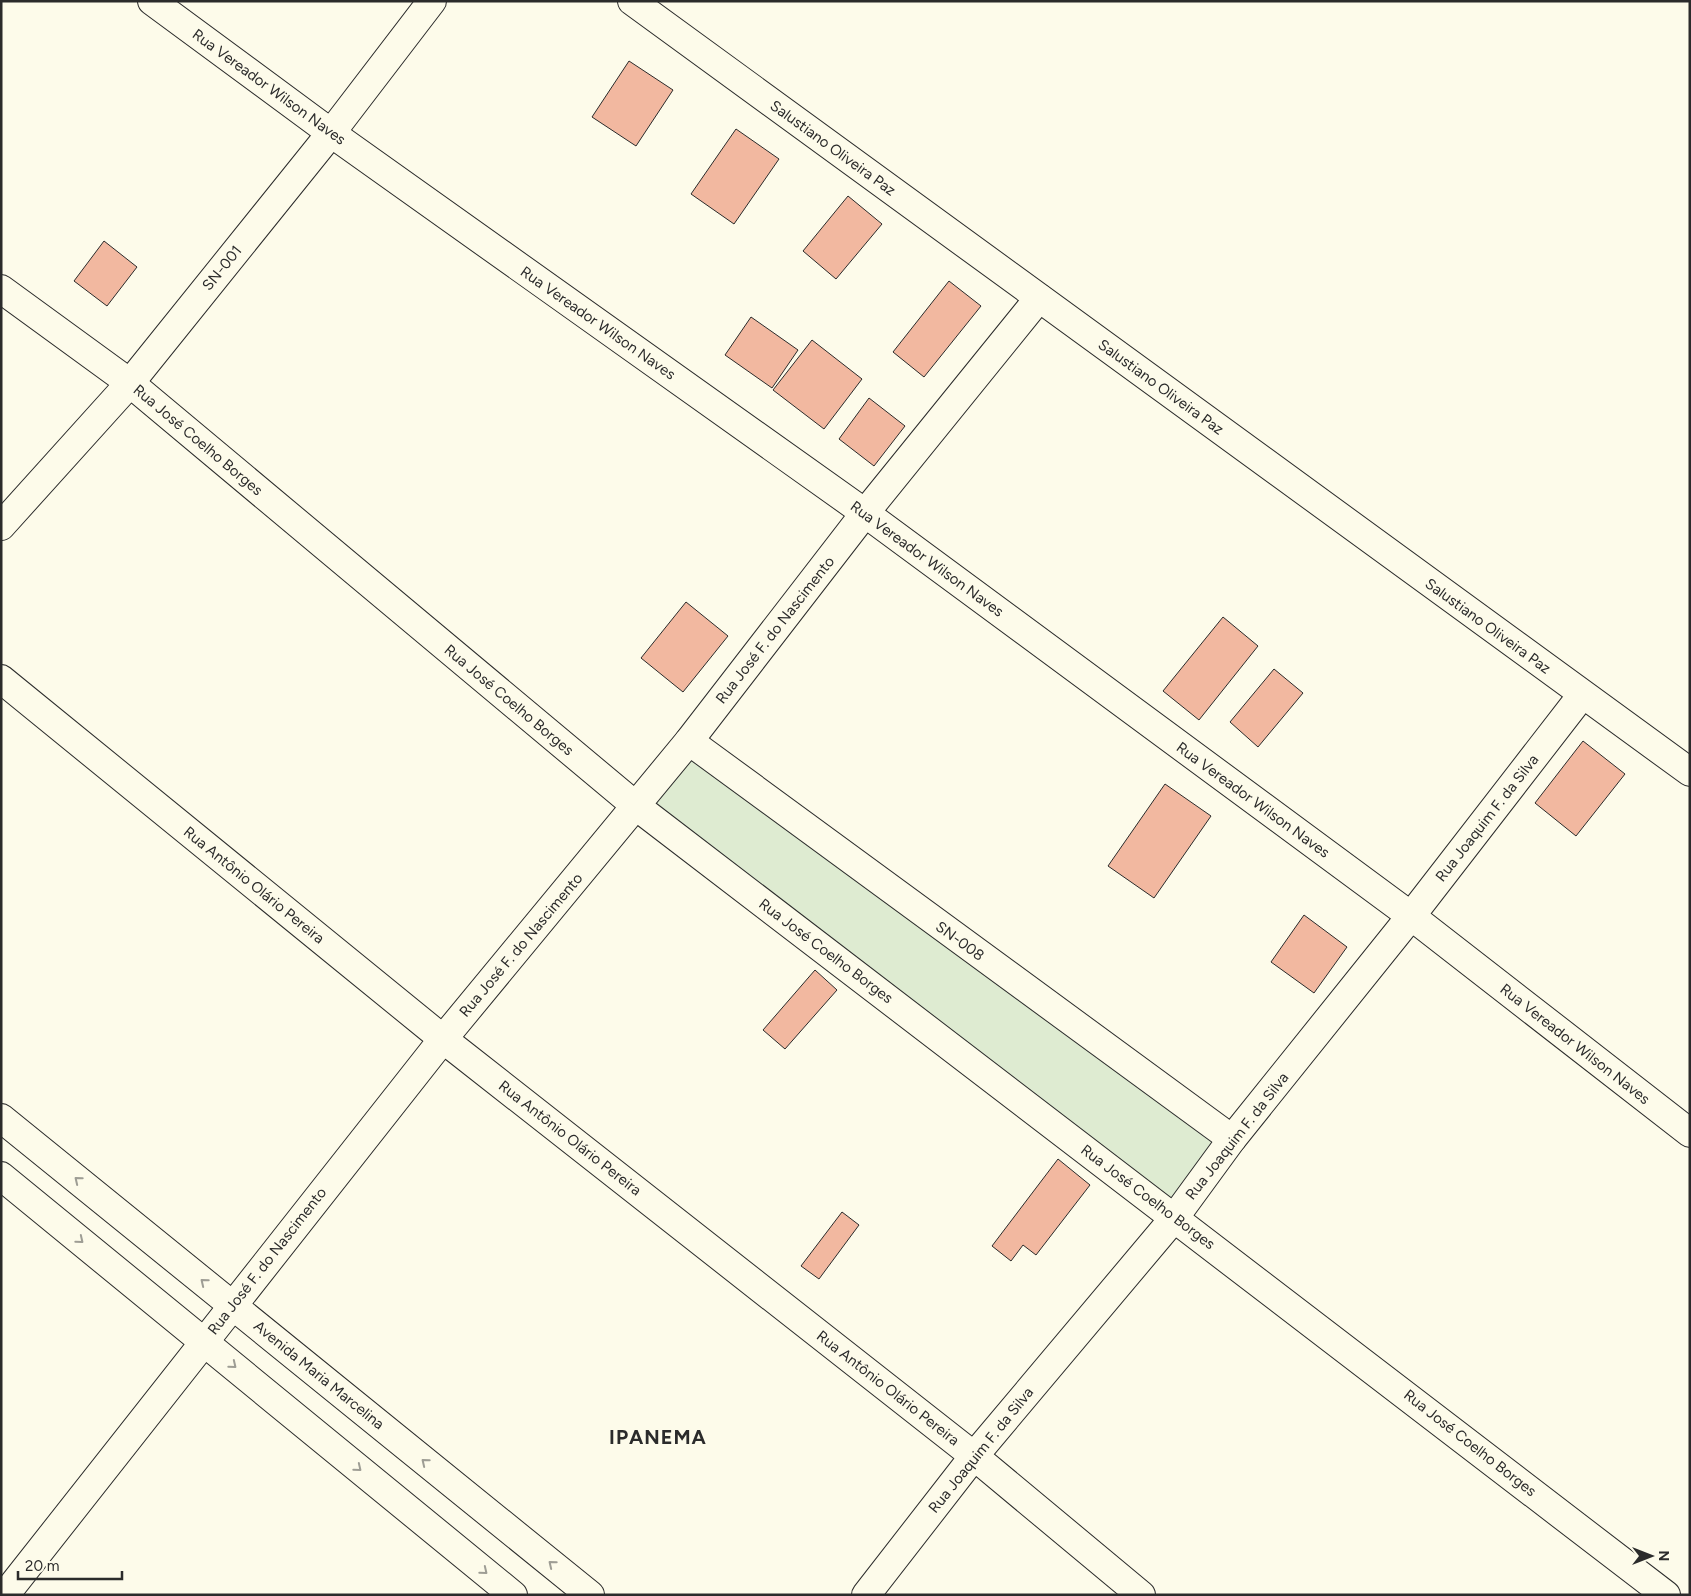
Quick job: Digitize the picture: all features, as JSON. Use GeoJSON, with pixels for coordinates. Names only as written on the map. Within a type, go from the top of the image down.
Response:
{"type":"FeatureCollection","features":[{"type":"Feature","properties":{"kind":"street","name":"Rua Vereador Wilson Naves"},"geometry":{"type":"LineString","coordinates":[[152,1],[331,133],[864,513],[1411,916],[1690,1133]]}},
{"type":"Feature","properties":{"kind":"street","name":"SN-001"},"geometry":{"type":"LineString","coordinates":[[1,526],[130,383],[331,133],[432,1]]}},
{"type":"Feature","properties":{"kind":"street","name":"Salustiano Oliveira Paz"},"geometry":{"type":"LineString","coordinates":[[632,1],[1690,772]]}},
{"type":"Feature","properties":{"kind":"street","name":"Rua José Coelho Borges"},"geometry":{"type":"LineString","coordinates":[[1,289],[130,383],[636,806],[1666,1595]]}},
{"type":"Feature","properties":{"kind":"street","name":"Rua José F. do Nascimento"},"geometry":{"type":"LineString","coordinates":[[6,1595],[443,1038],[689,741],[864,513],[1039,298]]}},
{"type":"Feature","properties":{"kind":"street","name":"Rua Antônio Olário Pereira"},"geometry":{"type":"LineString","coordinates":[[1,679],[443,1038],[974,1456],[1141,1595]]}},
{"type":"Feature","properties":{"kind":"street","name":"Rua Joaquim F. da Silva"},"geometry":{"type":"LineString","coordinates":[[866,1595],[974,1456],[1175,1217],[1232,1139],[1411,916],[1582,695]]}},
{"type":"Feature","properties":{"kind":"street","name":"SN-008"},"geometry":{"type":"LineString","coordinates":[[689,741],[1232,1139]]}},
{"type":"Feature","properties":{"kind":"street","name":"Avenida Maria Marcelina"},"geometry":{"type":"LineString","coordinates":[[1,1118],[590,1595]]}},
{"type":"Feature","properties":{"kind":"street"},"geometry":{"type":"LineString","coordinates":[[1,1176],[513,1595]]}},
{"type":"Feature","properties":{"kind":"green space"},"geometry":{"type":"Polygon","coordinates":[[[689,741],[1232,1139],[1175,1217],[636,806],[689,741]]]}},
{"type":"Feature","properties":{"kind":"building"},"geometry":{"type":"Polygon","coordinates":[[[629,61],[673,90],[636,146],[592,117],[629,61]]]}},
{"type":"Feature","properties":{"kind":"building"},"geometry":{"type":"Polygon","coordinates":[[[736,129],[779,159],[734,224],[691,194],[736,129]]]}},
{"type":"Feature","properties":{"kind":"building"},"geometry":{"type":"Polygon","coordinates":[[[848,196],[882,224],[836,279],[803,251],[848,196]]]}},
{"type":"Feature","properties":{"kind":"building"},"geometry":{"type":"Polygon","coordinates":[[[104,241],[137,267],[107,306],[74,281],[104,241]]]}},
{"type":"Feature","properties":{"kind":"building"},"geometry":{"type":"Polygon","coordinates":[[[949,281],[981,306],[924,377],[893,352],[949,281]]]}},
{"type":"Feature","properties":{"kind":"building"},"geometry":{"type":"Polygon","coordinates":[[[751,317],[798,350],[772,388],[725,355],[751,317]]]}},
{"type":"Feature","properties":{"kind":"building"},"geometry":{"type":"Polygon","coordinates":[[[812,340],[862,379],[824,429],[773,390],[812,340]]]}},
{"type":"Feature","properties":{"kind":"building"},"geometry":{"type":"Polygon","coordinates":[[[869,398],[905,426],[874,466],[839,439],[869,398]]]}},
{"type":"Feature","properties":{"kind":"building"},"geometry":{"type":"Polygon","coordinates":[[[686,602],[728,636],[683,692],[641,658],[686,602]]]}},
{"type":"Feature","properties":{"kind":"building"},"geometry":{"type":"Polygon","coordinates":[[[1223,617],[1258,646],[1199,720],[1163,691],[1223,617]]]}},
{"type":"Feature","properties":{"kind":"building"},"geometry":{"type":"Polygon","coordinates":[[[1274,669],[1303,693],[1258,747],[1230,722],[1274,669]]]}},
{"type":"Feature","properties":{"kind":"building"},"geometry":{"type":"Polygon","coordinates":[[[1583,741],[1625,774],[1576,836],[1535,803],[1583,741]]]}},
{"type":"Feature","properties":{"kind":"building"},"geometry":{"type":"Polygon","coordinates":[[[1165,784],[1211,816],[1154,898],[1108,866],[1165,784]]]}},
{"type":"Feature","properties":{"kind":"building"},"geometry":{"type":"Polygon","coordinates":[[[1304,915],[1347,947],[1314,993],[1271,962],[1304,915]]]}},
{"type":"Feature","properties":{"kind":"building"},"geometry":{"type":"Polygon","coordinates":[[[815,970],[837,990],[785,1049],[763,1030],[815,970]]]}},
{"type":"Feature","properties":{"kind":"building"},"geometry":{"type":"Polygon","coordinates":[[[1058,1159],[1090,1185],[1036,1255],[1023,1245],[1011,1261],[992,1246],[1058,1159]]]}},
{"type":"Feature","properties":{"kind":"building"},"geometry":{"type":"Polygon","coordinates":[[[842,1212],[859,1225],[819,1279],[801,1266],[842,1212]]]}},
{"type":"Feature","properties":{"kind":"district","name":"IPANEMA"},"geometry":{"type":"Point","coordinates":[658,1437]}}]}
